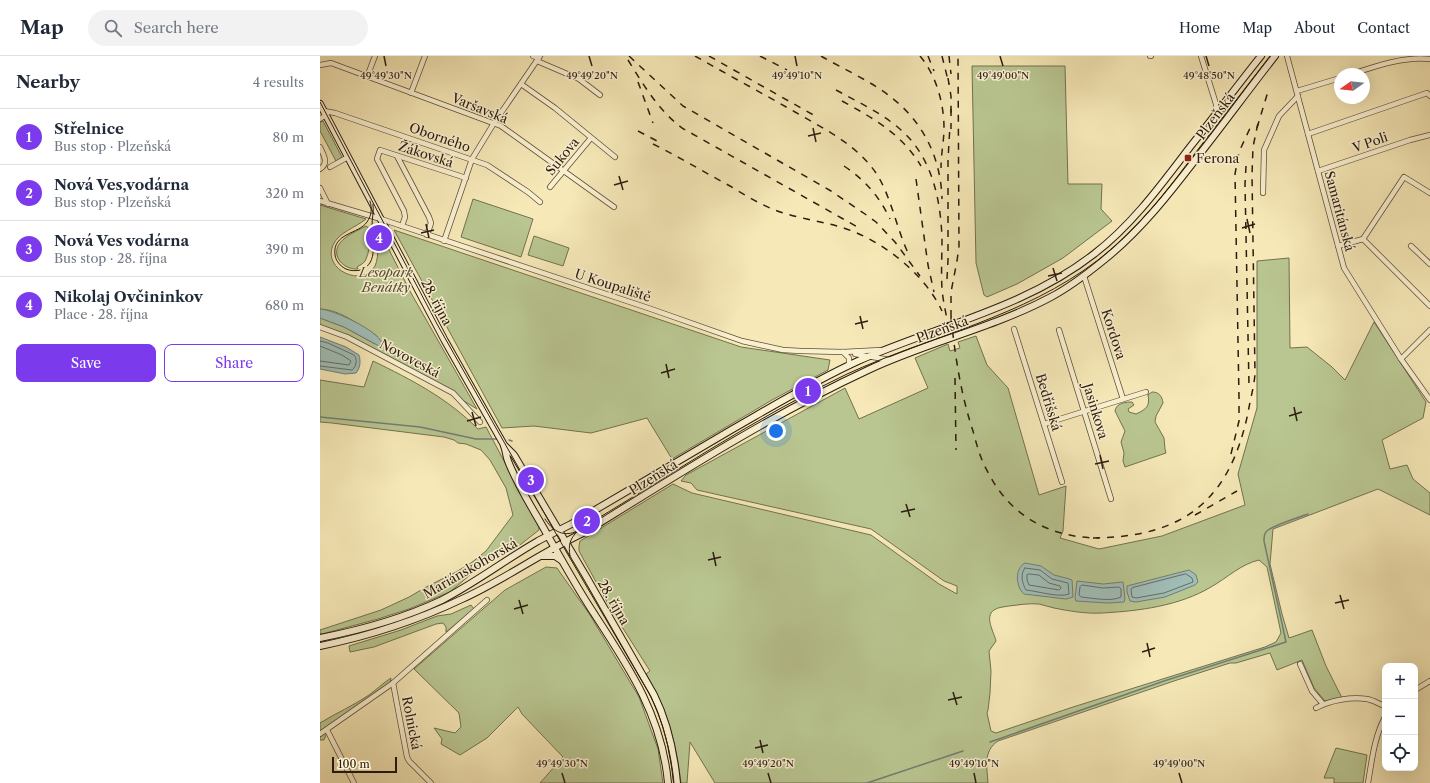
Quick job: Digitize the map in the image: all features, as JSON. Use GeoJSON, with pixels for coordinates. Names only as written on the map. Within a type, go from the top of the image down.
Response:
{"type":"FeatureCollection","features":[{"type":"Feature","properties":{"kind":"main road","name":"Plzeňská"},"geometry":{"type":"LineString","coordinates":[[559,531],[785,399],[849,366],[887,349],[1006,305],[1047,285],[1078,267],[1122,229],[1146,204],[1261,56]]}},
{"type":"Feature","properties":{"kind":"main road","name":"Plzeňská"},"geometry":{"type":"LineString","coordinates":[[555,547],[585,532],[700,460],[789,408],[826,389],[890,360],[1010,315],[1052,296],[1084,276],[1130,237],[1154,212],[1275,56]]}},
{"type":"Feature","properties":{"kind":"main road","name":"28. října"},"geometry":{"type":"LineString","coordinates":[[320,104],[436,324],[499,435],[504,445],[508,460],[523,491],[562,561],[647,702],[662,745],[668,783]]}},
{"type":"Feature","properties":{"kind":"main road","name":"28. října"},"geometry":{"type":"LineString","coordinates":[[504,445],[514,455],[657,700],[671,743],[677,783]]}},
{"type":"Feature","properties":{"kind":"main road","name":"Mariánskohorská"},"geometry":{"type":"LineString","coordinates":[[320,638],[384,622],[440,600],[474,582],[548,536],[559,531]]}},
{"type":"Feature","properties":{"kind":"main road","name":"Mariánskohorská"},"geometry":{"type":"LineString","coordinates":[[320,646],[367,635],[424,616],[467,597],[555,547]]}},
{"type":"Feature","properties":{"kind":"main road"},"geometry":{"type":"LineString","coordinates":[[539,556],[555,556],[562,561]]}},
{"type":"Feature","properties":{"kind":"street"},"geometry":{"type":"LineString","coordinates":[[367,77],[375,56]]}},
{"type":"Feature","properties":{"kind":"street"},"geometry":{"type":"LineString","coordinates":[[411,93],[425,56]]}},
{"type":"Feature","properties":{"kind":"street"},"geometry":{"type":"LineString","coordinates":[[533,56],[579,79],[600,95]]}},
{"type":"Feature","properties":{"kind":"street"},"geometry":{"type":"LineString","coordinates":[[1201,56],[1217,107],[1216,113]]}},
{"type":"Feature","properties":{"kind":"street","name":"Samaritánská"},"geometry":{"type":"LineString","coordinates":[[1287,56],[1344,268],[1401,359],[1430,400]]}},
{"type":"Feature","properties":{"kind":"street"},"geometry":{"type":"LineString","coordinates":[[1367,68],[1393,58],[1424,57],[1430,59]]}},
{"type":"Feature","properties":{"kind":"street","name":"Žákovská"},"geometry":{"type":"LineString","coordinates":[[444,241],[472,159],[494,123],[539,59]]}},
{"type":"Feature","properties":{"kind":"street","name":"Varšavská"},"geometry":{"type":"LineString","coordinates":[[320,65],[331,63],[501,126],[614,207]]}},
{"type":"Feature","properties":{"kind":"street"},"geometry":{"type":"LineString","coordinates":[[1263,193],[1264,150],[1279,116],[1297,94],[1334,80]]}},
{"type":"Feature","properties":{"kind":"street"},"geometry":{"type":"LineString","coordinates":[[521,84],[555,108],[615,157]]}},
{"type":"Feature","properties":{"kind":"street"},"geometry":{"type":"LineString","coordinates":[[1308,134],[1427,93],[1430,96]]}},
{"type":"Feature","properties":{"kind":"street"},"geometry":{"type":"LineString","coordinates":[[320,119],[325,113]]}},
{"type":"Feature","properties":{"kind":"street","name":"Oborného"},"geometry":{"type":"LineString","coordinates":[[325,113],[335,113],[487,165],[528,192],[540,202]]}},
{"type":"Feature","properties":{"kind":"street","name":"V Poli"},"geometry":{"type":"LineString","coordinates":[[1318,171],[1410,140],[1430,135]]}},
{"type":"Feature","properties":{"kind":"street","name":"Sukova"},"geometry":{"type":"LineString","coordinates":[[550,187],[591,138]]}},
{"type":"Feature","properties":{"kind":"street"},"geometry":{"type":"LineString","coordinates":[[320,148],[326,159],[324,166],[320,169]]}},
{"type":"Feature","properties":{"kind":"street","name":"Žákovská"},"geometry":{"type":"LineString","coordinates":[[402,226],[405,217],[404,211],[377,159],[380,150],[466,178]]}},
{"type":"Feature","properties":{"kind":"street"},"geometry":{"type":"LineString","coordinates":[[397,156],[429,217],[431,223],[427,235]]}},
{"type":"Feature","properties":{"kind":"street"},"geometry":{"type":"LineString","coordinates":[[330,167],[348,157]]}},
{"type":"Feature","properties":{"kind":"street"},"geometry":{"type":"LineString","coordinates":[[1338,246],[1363,239],[1404,177],[1430,193]]}},
{"type":"Feature","properties":{"kind":"street"},"geometry":{"type":"LineString","coordinates":[[320,188],[328,204]]}},
{"type":"Feature","properties":{"kind":"street","name":"U Koupaliště"},"geometry":{"type":"LineString","coordinates":[[320,201],[402,226],[651,309],[742,342],[783,350],[843,352],[887,349]]}},
{"type":"Feature","properties":{"kind":"street"},"geometry":{"type":"LineString","coordinates":[[1363,239],[1430,306]]}},
{"type":"Feature","properties":{"kind":"street"},"geometry":{"type":"LineString","coordinates":[[1411,246],[1430,264]]}},
{"type":"Feature","properties":{"kind":"street","name":"Kordova"},"geometry":{"type":"LineString","coordinates":[[1084,276],[1123,399]]}},
{"type":"Feature","properties":{"kind":"street","name":"Novoveská"},"geometry":{"type":"LineString","coordinates":[[320,327],[347,337],[453,393],[480,422]]}},
{"type":"Feature","properties":{"kind":"street","name":"Bedřišská"},"geometry":{"type":"LineString","coordinates":[[1014,329],[1062,482]]}},
{"type":"Feature","properties":{"kind":"street","name":"Jasinkova"},"geometry":{"type":"LineString","coordinates":[[1059,330],[1111,499]]}},
{"type":"Feature","properties":{"kind":"street"},"geometry":{"type":"LineString","coordinates":[[1401,359],[1430,330]]}},
{"type":"Feature","properties":{"kind":"street"},"geometry":{"type":"LineString","coordinates":[[843,352],[849,358],[849,366]]}},
{"type":"Feature","properties":{"kind":"street","name":"U Koupaliště"},"geometry":{"type":"LineString","coordinates":[[843,352],[890,360]]}},
{"type":"Feature","properties":{"kind":"street"},"geometry":{"type":"LineString","coordinates":[[1044,424],[1146,392]]}},
{"type":"Feature","properties":{"kind":"street"},"geometry":{"type":"LineString","coordinates":[[320,734],[393,682],[487,600]]}},
{"type":"Feature","properties":{"kind":"street"},"geometry":{"type":"LineString","coordinates":[[1300,664],[1312,691],[1323,704]]}},
{"type":"Feature","properties":{"kind":"street"},"geometry":{"type":"LineString","coordinates":[[1418,688],[1430,681]]}},
{"type":"Feature","properties":{"kind":"street","name":"Rolnická"},"geometry":{"type":"LineString","coordinates":[[393,682],[407,757],[409,761],[431,783]]}},
{"type":"Feature","properties":{"kind":"street"},"geometry":{"type":"LineString","coordinates":[[1316,708],[1323,704],[1351,699],[1368,699],[1382,705]]}},
{"type":"Feature","properties":{"kind":"street"},"geometry":{"type":"LineString","coordinates":[[1368,783],[1375,742],[1382,722]]}},
{"type":"Feature","properties":{"kind":"street"},"geometry":{"type":"LineString","coordinates":[[327,730],[354,783]]}},
{"type":"Feature","properties":{"kind":"green space"},"geometry":{"type":"Polygon","coordinates":[[[972,66],[1065,66],[1068,184],[1102,184],[1101,209],[1112,221],[1063,258],[1017,284],[987,297],[984,295],[976,263],[972,66]]]}},
{"type":"Feature","properties":{"kind":"green space"},"geometry":{"type":"Polygon","coordinates":[[[323,121],[342,157],[336,161],[320,131],[320,122],[323,121]]]}},
{"type":"Feature","properties":{"kind":"green space"},"geometry":{"type":"Polygon","coordinates":[[[473,199],[533,219],[521,257],[461,237],[473,199]]]}},
{"type":"Feature","properties":{"kind":"green space","name":"Lesopark Benátky"},"geometry":{"type":"Polygon","coordinates":[[[320,205],[366,219],[343,233],[333,245],[331,254],[333,262],[345,273],[354,276],[362,276],[375,266],[378,252],[377,226],[411,293],[477,409],[413,370],[348,338],[320,327],[320,318],[344,327],[375,344],[377,336],[343,315],[320,309],[320,205]]]}},
{"type":"Feature","properties":{"kind":"green space"},"geometry":{"type":"Polygon","coordinates":[[[366,226],[370,231],[368,254],[365,261],[357,267],[358,269],[353,269],[344,265],[340,261],[337,248],[345,238],[366,226]]]}},
{"type":"Feature","properties":{"kind":"green space"},"geometry":{"type":"Polygon","coordinates":[[[394,230],[741,347],[830,360],[828,370],[772,400],[672,459],[647,418],[591,433],[534,426],[502,428],[394,230]]]}},
{"type":"Feature","properties":{"kind":"green space"},"geometry":{"type":"Polygon","coordinates":[[[534,236],[569,248],[563,266],[528,255],[534,236]]]}},
{"type":"Feature","properties":{"kind":"green space"},"geometry":{"type":"Polygon","coordinates":[[[1289,258],[1290,348],[1307,347],[1332,367],[1345,380],[1374,322],[1426,402],[1423,418],[1382,440],[1390,469],[1407,465],[1413,479],[1430,493],[1430,515],[1378,489],[1273,529],[1270,564],[1289,638],[1312,630],[1326,666],[1342,698],[1325,701],[1314,688],[1302,660],[1277,670],[1270,653],[1236,663],[1230,663],[1177,680],[998,741],[993,745],[988,754],[988,783],[715,783],[690,742],[687,783],[681,783],[676,750],[669,724],[646,674],[650,671],[612,611],[579,551],[580,541],[673,484],[692,493],[871,535],[939,584],[957,594],[957,586],[944,581],[871,529],[697,490],[691,483],[681,481],[686,475],[845,388],[859,419],[928,388],[915,358],[948,344],[950,351],[960,348],[958,342],[976,336],[987,365],[1008,388],[1039,495],[1066,486],[1063,531],[1060,538],[1099,549],[1162,536],[1245,505],[1238,474],[1257,408],[1257,261],[1289,258]],[[1259,560],[1252,562],[1217,583],[1186,599],[1144,609],[1090,613],[1054,608],[1039,604],[1031,604],[1009,606],[994,610],[991,613],[990,625],[996,641],[989,651],[991,671],[987,713],[991,731],[996,733],[1073,707],[1265,647],[1276,642],[1281,633],[1267,567],[1259,560]]]}},
{"type":"Feature","properties":{"kind":"green space"},"geometry":{"type":"Polygon","coordinates":[[[373,361],[428,390],[454,408],[478,429],[486,427],[539,527],[539,530],[516,548],[483,564],[450,592],[409,609],[322,634],[320,633],[320,630],[381,610],[409,597],[471,563],[486,551],[513,515],[506,488],[490,460],[481,450],[444,437],[320,422],[320,380],[364,387],[373,361]]]}},
{"type":"Feature","properties":{"kind":"green space"},"geometry":{"type":"Polygon","coordinates":[[[1152,392],[1161,396],[1163,401],[1156,416],[1155,422],[1164,438],[1166,453],[1125,467],[1123,461],[1124,453],[1121,442],[1125,431],[1115,411],[1116,408],[1117,406],[1127,402],[1132,402],[1134,405],[1128,409],[1129,412],[1136,414],[1147,407],[1149,402],[1148,395],[1152,392]]]}},
{"type":"Feature","properties":{"kind":"green space"},"geometry":{"type":"Polygon","coordinates":[[[546,567],[557,568],[590,615],[639,697],[658,749],[663,783],[540,783],[563,757],[522,714],[518,707],[487,738],[460,755],[441,744],[442,739],[434,728],[455,733],[461,727],[459,713],[414,669],[505,590],[546,567]]]}},
{"type":"Feature","properties":{"kind":"green space"},"geometry":{"type":"Polygon","coordinates":[[[471,605],[474,609],[446,632],[446,627],[443,623],[436,624],[374,647],[350,652],[349,646],[401,630],[437,616],[451,614],[471,605]]]}},
{"type":"Feature","properties":{"kind":"green space"},"geometry":{"type":"Polygon","coordinates":[[[391,678],[390,684],[329,728],[324,740],[320,740],[320,723],[363,699],[391,678]]]}},
{"type":"Feature","properties":{"kind":"green space"},"geometry":{"type":"Polygon","coordinates":[[[1336,748],[1367,755],[1363,783],[1334,783],[1334,778],[1324,778],[1336,748]]]}},
{"type":"Feature","properties":{"kind":"water"},"geometry":{"type":"Polygon","coordinates":[[[320,309],[335,313],[364,327],[372,332],[382,343],[379,346],[344,327],[320,318],[320,309]]]}},
{"type":"Feature","properties":{"kind":"water"},"geometry":{"type":"Polygon","coordinates":[[[320,337],[346,347],[359,355],[360,365],[356,373],[345,374],[320,369],[320,337]]]}},
{"type":"Feature","properties":{"kind":"water"},"geometry":{"type":"Polygon","coordinates":[[[1025,563],[1041,566],[1054,575],[1072,580],[1073,597],[1066,599],[1024,594],[1019,587],[1017,578],[1019,569],[1025,563]]]}},
{"type":"Feature","properties":{"kind":"water"},"geometry":{"type":"Polygon","coordinates":[[[1189,570],[1196,575],[1198,582],[1195,585],[1165,597],[1136,602],[1130,601],[1127,586],[1189,570]]]}},
{"type":"Feature","properties":{"kind":"water"},"geometry":{"type":"Polygon","coordinates":[[[1077,581],[1103,584],[1123,582],[1124,602],[1107,603],[1076,601],[1077,581]]]}},
{"type":"Feature","properties":{"kind":"waterway"},"geometry":{"type":"LineString","coordinates":[[320,417],[420,427],[476,439],[499,439]]}},
{"type":"Feature","properties":{"kind":"waterway"},"geometry":{"type":"LineString","coordinates":[[990,742],[1164,681],[1286,642],[1264,536],[1266,532],[1273,527],[1308,514]]}},
{"type":"Feature","properties":{"kind":"waterway"},"geometry":{"type":"LineString","coordinates":[[867,783],[963,751]]}},
{"type":"Feature","properties":{"kind":"tram line"},"geometry":{"type":"LineString","coordinates":[[545,519],[558,532],[566,534],[575,532],[777,410],[847,374],[1008,311],[1039,297],[1069,280],[1098,260],[1126,236],[1151,209],[1270,56]]}},
{"type":"Feature","properties":{"kind":"tram line"},"geometry":{"type":"LineString","coordinates":[[320,102],[437,324],[567,553],[649,693],[666,737],[674,783]]}},
{"type":"Feature","properties":{"kind":"tram line"},"geometry":{"type":"LineString","coordinates":[[370,201],[371,212],[367,222],[363,226],[342,238],[335,248],[337,261],[348,270],[361,270],[367,267],[372,257],[373,204]]}},
{"type":"Feature","properties":{"kind":"tram line"},"geometry":{"type":"LineString","coordinates":[[570,556],[570,542],[578,531]]}},
{"type":"Feature","properties":{"kind":"railway"},"geometry":{"type":"LineString","coordinates":[[629,56],[683,106],[831,191],[876,222],[895,242],[920,276]]}},
{"type":"Feature","properties":{"kind":"railway"},"geometry":{"type":"LineString","coordinates":[[695,56],[830,132],[861,155],[870,165],[883,185],[909,255]]}},
{"type":"Feature","properties":{"kind":"railway"},"geometry":{"type":"LineString","coordinates":[[709,56],[817,117]]}},
{"type":"Feature","properties":{"kind":"railway"},"geometry":{"type":"LineString","coordinates":[[760,56],[787,70]]}},
{"type":"Feature","properties":{"kind":"railway"},"geometry":{"type":"LineString","coordinates":[[821,56],[884,92],[903,108],[913,119],[922,130],[934,156],[941,184],[942,199]]}},
{"type":"Feature","properties":{"kind":"railway"},"geometry":{"type":"LineString","coordinates":[[920,56],[935,81],[941,99],[944,119],[941,168]]}},
{"type":"Feature","properties":{"kind":"railway"},"geometry":{"type":"LineString","coordinates":[[928,56],[934,71]]}},
{"type":"Feature","properties":{"kind":"railway"},"geometry":{"type":"LineString","coordinates":[[942,56],[949,84]]}},
{"type":"Feature","properties":{"kind":"railway"},"geometry":{"type":"LineString","coordinates":[[949,56],[951,74]]}},
{"type":"Feature","properties":{"kind":"railway"},"geometry":{"type":"LineString","coordinates":[[951,317],[951,292],[959,246],[958,56]]}},
{"type":"Feature","properties":{"kind":"railway"},"geometry":{"type":"LineString","coordinates":[[628,60],[658,105],[682,128],[861,229]]}},
{"type":"Feature","properties":{"kind":"railway"},"geometry":{"type":"LineString","coordinates":[[948,78],[951,96],[951,114]]}},
{"type":"Feature","properties":{"kind":"railway"},"geometry":{"type":"LineString","coordinates":[[638,82],[653,123]]}},
{"type":"Feature","properties":{"kind":"railway"},"geometry":{"type":"LineString","coordinates":[[1257,128],[1269,88]]}},
{"type":"Feature","properties":{"kind":"railway"},"geometry":{"type":"LineString","coordinates":[[836,90],[861,103],[894,124],[912,141],[927,166],[933,180],[940,210],[942,240],[942,289],[948,325]]}},
{"type":"Feature","properties":{"kind":"railway"},"geometry":{"type":"LineString","coordinates":[[842,101],[876,121],[896,136],[921,166]]}},
{"type":"Feature","properties":{"kind":"railway"},"geometry":{"type":"LineString","coordinates":[[951,109],[951,129]]}},
{"type":"Feature","properties":{"kind":"railway"},"geometry":{"type":"LineString","coordinates":[[1093,538],[1125,536],[1153,531],[1177,521],[1197,508],[1214,491],[1228,470],[1240,444],[1248,413],[1255,374],[1252,175],[1253,147],[1258,123]]}},
{"type":"Feature","properties":{"kind":"railway"},"geometry":{"type":"LineString","coordinates":[[947,279],[948,160],[950,125]]}},
{"type":"Feature","properties":{"kind":"railway"},"geometry":{"type":"LineString","coordinates":[[1231,454],[1239,421],[1235,174],[1239,152],[1251,126]]}},
{"type":"Feature","properties":{"kind":"railway"},"geometry":{"type":"LineString","coordinates":[[638,131],[661,143]]}},
{"type":"Feature","properties":{"kind":"railway"},"geometry":{"type":"LineString","coordinates":[[653,144],[770,208],[795,216],[837,226],[868,238],[883,247],[912,270],[924,283],[942,311]]}},
{"type":"Feature","properties":{"kind":"railway"},"geometry":{"type":"LineString","coordinates":[[844,166],[871,189],[890,219]]}},
{"type":"Feature","properties":{"kind":"railway"},"geometry":{"type":"LineString","coordinates":[[1246,166],[1245,184],[1249,386]]}},
{"type":"Feature","properties":{"kind":"railway"},"geometry":{"type":"LineString","coordinates":[[916,179],[928,265],[934,292]]}},
{"type":"Feature","properties":{"kind":"railway"},"geometry":{"type":"LineString","coordinates":[[951,317],[954,346],[965,403],[981,459],[998,489],[1021,513],[1049,529],[1065,534],[1099,538]]}},
{"type":"Feature","properties":{"kind":"railway"},"geometry":{"type":"LineString","coordinates":[[955,378],[956,450]]}},
{"type":"Feature","properties":{"kind":"railway"},"geometry":{"type":"LineString","coordinates":[[1195,515],[1237,491]]}},
{"type":"Feature","properties":{"kind":"place","name":"Ferona"},"geometry":{"type":"Point","coordinates":[1188,158]}},
{"type":"Feature","properties":{"kind":"place","name":"Nikolaj Ovčininkov"},"geometry":{"type":"Point","coordinates":[379,238]}},
{"type":"Feature","properties":{"kind":"place","name":"Střelnice"},"geometry":{"type":"Point","coordinates":[808,391]}},
{"type":"Feature","properties":{"kind":"place","name":"Nová Ves vodárna"},"geometry":{"type":"Point","coordinates":[531,480]}},
{"type":"Feature","properties":{"kind":"place","name":"Nová Ves,vodárna"},"geometry":{"type":"Point","coordinates":[587,521]}}]}
